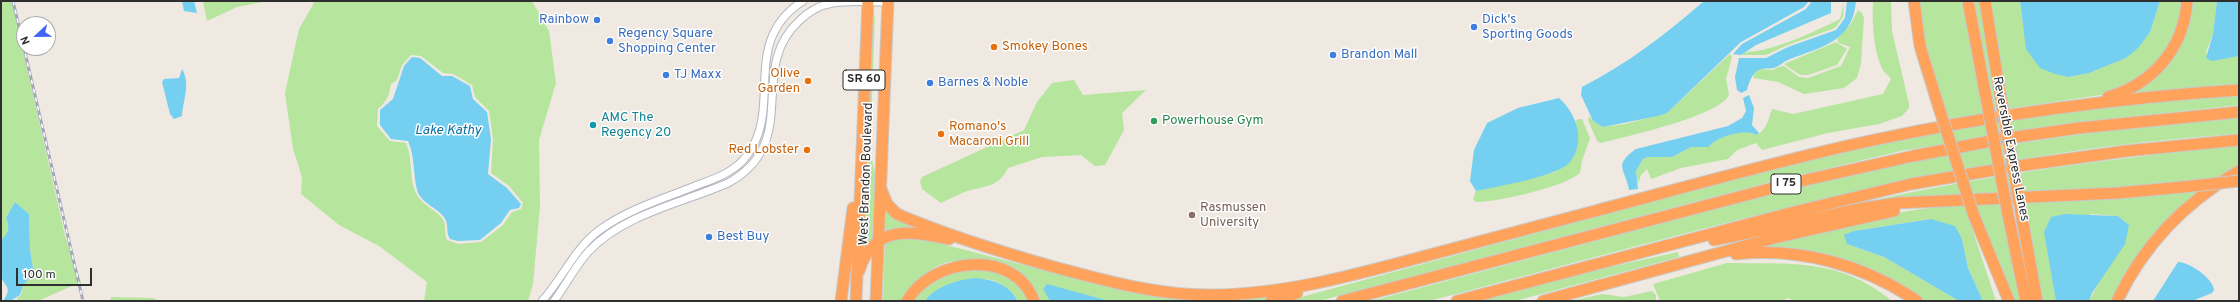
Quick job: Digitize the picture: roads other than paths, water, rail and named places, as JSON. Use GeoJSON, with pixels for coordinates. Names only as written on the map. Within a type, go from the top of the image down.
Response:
{"type":"FeatureCollection","features":[{"type":"Feature","properties":{"kind":"highway","name":"West Brandon Boulevard"},"geometry":{"type":"LineString","coordinates":[[856,301],[868,1]]}},
{"type":"Feature","properties":{"kind":"highway","name":"West Brandon Boulevard"},"geometry":{"type":"LineString","coordinates":[[876,301],[888,1]]}},
{"type":"Feature","properties":{"kind":"highway"},"geometry":{"type":"LineString","coordinates":[[1914,1],[1920,46],[2002,301]]}},
{"type":"Feature","properties":{"kind":"highway","name":"Reversible Express Lanes"},"geometry":{"type":"LineString","coordinates":[[1968,1],[2008,215],[2026,301]]}},
{"type":"Feature","properties":{"kind":"highway"},"geometry":{"type":"LineString","coordinates":[[1985,1],[2037,301]]}},
{"type":"Feature","properties":{"kind":"highway"},"geometry":{"type":"LineString","coordinates":[[2083,104],[2130,88],[2157,70],[2177,42],[2185,19],[2187,1]]}},
{"type":"Feature","properties":{"kind":"highway"},"geometry":{"type":"LineString","coordinates":[[1271,301],[1351,276],[1814,154],[1976,120],[2083,104],[2239,90]]}},
{"type":"Feature","properties":{"kind":"highway","name":"I 75"},"geometry":{"type":"LineString","coordinates":[[1342,301],[1792,183],[1913,156],[2002,139],[2079,128],[2239,112]]}},
{"type":"Feature","properties":{"kind":"highway","name":"I 75"},"geometry":{"type":"LineString","coordinates":[[1457,301],[1660,247],[1912,184],[2018,166],[2126,151],[2239,140]]}},
{"type":"Feature","properties":{"kind":"highway"},"geometry":{"type":"LineString","coordinates":[[841,301],[845,258],[861,158]]}},
{"type":"Feature","properties":{"kind":"highway"},"geometry":{"type":"LineString","coordinates":[[2118,301],[2136,266],[2168,225],[2208,190],[2239,171]]}},
{"type":"Feature","properties":{"kind":"highway"},"geometry":{"type":"LineString","coordinates":[[1660,247],[1706,242],[1876,206],[1922,201],[2112,194],[2239,181]]}},
{"type":"Feature","properties":{"kind":"highway"},"geometry":{"type":"LineString","coordinates":[[881,189],[887,204],[897,214],[979,245],[1098,279],[1172,294],[1210,295],[1256,293],[1351,276]]}},
{"type":"Feature","properties":{"kind":"highway"},"geometry":{"type":"LineString","coordinates":[[1543,301],[1824,226],[1950,200]]}},
{"type":"Feature","properties":{"kind":"highway"},"geometry":{"type":"LineString","coordinates":[[1974,216],[2009,301]]}},
{"type":"Feature","properties":{"kind":"highway"},"geometry":{"type":"LineString","coordinates":[[856,282],[865,256],[878,241],[898,233],[911,232],[979,245]]}},
{"type":"Feature","properties":{"kind":"highway"},"geometry":{"type":"LineString","coordinates":[[1706,258],[1770,252],[1818,258],[1849,266],[1872,275],[1917,301]]}},
{"type":"Feature","properties":{"kind":"highway"},"geometry":{"type":"LineString","coordinates":[[907,301],[917,288],[936,274],[964,265],[983,264],[1001,268],[1018,278],[1028,288],[1034,301]]}},
{"type":"Feature","properties":{"kind":"street"},"geometry":{"type":"LineString","coordinates":[[542,301],[584,243],[600,229],[621,216],[733,169],[748,154],[760,132],[765,67],[770,39],[787,15],[803,1]]}},
{"type":"Feature","properties":{"kind":"street"},"geometry":{"type":"LineString","coordinates":[[554,301],[590,250],[624,225],[718,187],[748,170],[760,154],[769,134],[776,57],[783,39],[791,28],[807,14],[824,5],[843,1],[888,1]]}},
{"type":"Feature","properties":{"kind":"street"},"geometry":{"type":"LineString","coordinates":[[763,106],[772,107]]}},
{"type":"Feature","properties":{"kind":"street"},"geometry":{"type":"LineString","coordinates":[[714,178],[718,187]]}},
{"type":"Feature","properties":{"kind":"street"},"geometry":{"type":"LineString","coordinates":[[584,243],[590,250]]}},
{"type":"Feature","properties":{"kind":"water"},"geometry":{"type":"Polygon","coordinates":[[[182,1],[194,1],[197,13],[184,11],[182,1]]]}},
{"type":"Feature","properties":{"kind":"water"},"geometry":{"type":"Polygon","coordinates":[[[1704,1],[1809,1],[1804,7],[1741,42],[1667,113],[1603,127],[1593,121],[1581,95],[1582,87],[1646,48],[1704,1]]]}},
{"type":"Feature","properties":{"kind":"water"},"geometry":{"type":"Polygon","coordinates":[[[1812,1],[1831,1],[1831,13],[1756,45],[1741,55],[1733,54],[1742,44],[1806,9],[1812,1]]]}},
{"type":"Feature","properties":{"kind":"water"},"geometry":{"type":"Polygon","coordinates":[[[1847,1],[1856,1],[1854,14],[1849,25],[1842,34],[1824,46],[1788,60],[1776,67],[1759,70],[1752,77],[1747,90],[1741,93],[1737,90],[1735,77],[1739,58],[1766,58],[1788,47],[1836,30],[1845,18],[1847,1]]]}},
{"type":"Feature","properties":{"kind":"water"},"geometry":{"type":"Polygon","coordinates":[[[2020,1],[2160,1],[2150,32],[2139,47],[2126,58],[2089,73],[2069,77],[2055,74],[2040,68],[2026,49],[2020,1]]]}},
{"type":"Feature","properties":{"kind":"water"},"geometry":{"type":"Polygon","coordinates":[[[2217,1],[2239,1],[2239,56],[2212,61],[2206,58],[2213,34],[2217,1]]]}},
{"type":"Feature","properties":{"kind":"water","name":"Lake Kathy"},"geometry":{"type":"Polygon","coordinates":[[[412,57],[420,58],[442,76],[452,76],[470,86],[473,99],[487,112],[491,139],[488,174],[507,188],[521,204],[519,208],[510,210],[501,223],[480,240],[458,241],[450,239],[445,219],[440,213],[425,202],[417,190],[412,153],[408,141],[391,139],[380,125],[380,110],[393,99],[404,66],[412,57]]]}},
{"type":"Feature","properties":{"kind":"water"},"geometry":{"type":"Polygon","coordinates":[[[182,69],[186,80],[186,92],[182,116],[174,119],[170,114],[162,82],[164,79],[179,78],[182,69]]]}},
{"type":"Feature","properties":{"kind":"water"},"geometry":{"type":"Polygon","coordinates":[[[1749,95],[1754,108],[1752,125],[1759,133],[1756,135],[1751,133],[1738,133],[1717,140],[1709,147],[1691,147],[1672,157],[1648,157],[1643,159],[1636,171],[1638,189],[1629,190],[1622,164],[1624,160],[1636,149],[1728,126],[1742,118],[1746,111],[1743,98],[1749,95]]]}},
{"type":"Feature","properties":{"kind":"water"},"geometry":{"type":"Polygon","coordinates":[[[1559,98],[1572,114],[1576,122],[1578,132],[1577,148],[1569,163],[1563,168],[1540,177],[1476,191],[1470,181],[1474,150],[1487,123],[1518,108],[1559,98]]]}},
{"type":"Feature","properties":{"kind":"water"},"geometry":{"type":"Polygon","coordinates":[[[15,202],[29,214],[30,250],[34,274],[23,285],[20,295],[10,301],[3,301],[8,289],[1,275],[1,240],[6,235],[8,224],[6,218],[15,202]]]}},
{"type":"Feature","properties":{"kind":"water"},"geometry":{"type":"Polygon","coordinates":[[[2065,214],[2118,216],[2129,225],[2125,244],[2092,293],[2089,301],[2056,301],[2044,232],[2051,217],[2065,214]]]}},
{"type":"Feature","properties":{"kind":"water"},"geometry":{"type":"Polygon","coordinates":[[[1931,219],[1955,226],[1962,239],[1968,268],[1983,301],[1959,301],[1884,257],[1847,244],[1844,235],[1854,231],[1931,219]]]}},
{"type":"Feature","properties":{"kind":"water"},"geometry":{"type":"Polygon","coordinates":[[[2178,262],[2188,265],[2200,272],[2210,281],[2214,290],[2212,293],[2192,301],[2153,301],[2178,262]]]}},
{"type":"Feature","properties":{"kind":"water"},"geometry":{"type":"Polygon","coordinates":[[[975,278],[994,281],[1005,286],[1018,301],[925,301],[935,291],[947,285],[961,280],[975,278]]]}},
{"type":"Feature","properties":{"kind":"water"},"geometry":{"type":"Polygon","coordinates":[[[1047,284],[1109,301],[1050,301],[1043,289],[1047,284]]]}},
{"type":"Feature","properties":{"kind":"railway"},"geometry":{"type":"LineString","coordinates":[[13,1],[83,301]]}},
{"type":"Feature","properties":{"kind":"place","name":"Rainbow"},"geometry":{"type":"Point","coordinates":[597,20]}},
{"type":"Feature","properties":{"kind":"place","name":"Dick's Sporting Goods"},"geometry":{"type":"Point","coordinates":[1474,27]}},
{"type":"Feature","properties":{"kind":"place","name":"Regency Square Shopping Center"},"geometry":{"type":"Point","coordinates":[610,41]}},
{"type":"Feature","properties":{"kind":"place","name":"Smokey Bones"},"geometry":{"type":"Point","coordinates":[994,47]}},
{"type":"Feature","properties":{"kind":"place","name":"Brandon Mall"},"geometry":{"type":"Point","coordinates":[1333,55]}},
{"type":"Feature","properties":{"kind":"place","name":"TJ Maxx"},"geometry":{"type":"Point","coordinates":[666,75]}},
{"type":"Feature","properties":{"kind":"place","name":"Olive Garden"},"geometry":{"type":"Point","coordinates":[808,81]}},
{"type":"Feature","properties":{"kind":"place","name":"Barnes & Noble"},"geometry":{"type":"Point","coordinates":[930,83]}},
{"type":"Feature","properties":{"kind":"place","name":"Powerhouse Gym"},"geometry":{"type":"Point","coordinates":[1154,121]}},
{"type":"Feature","properties":{"kind":"place","name":"AMC The Regency 20"},"geometry":{"type":"Point","coordinates":[593,125]}},
{"type":"Feature","properties":{"kind":"place","name":"Romano's Macaroni Grill"},"geometry":{"type":"Point","coordinates":[941,134]}},
{"type":"Feature","properties":{"kind":"place","name":"Red Lobster"},"geometry":{"type":"Point","coordinates":[807,150]}},
{"type":"Feature","properties":{"kind":"place","name":"Rasmussen University"},"geometry":{"type":"Point","coordinates":[1192,215]}},
{"type":"Feature","properties":{"kind":"place","name":"Best Buy"},"geometry":{"type":"Point","coordinates":[709,237]}}]}
